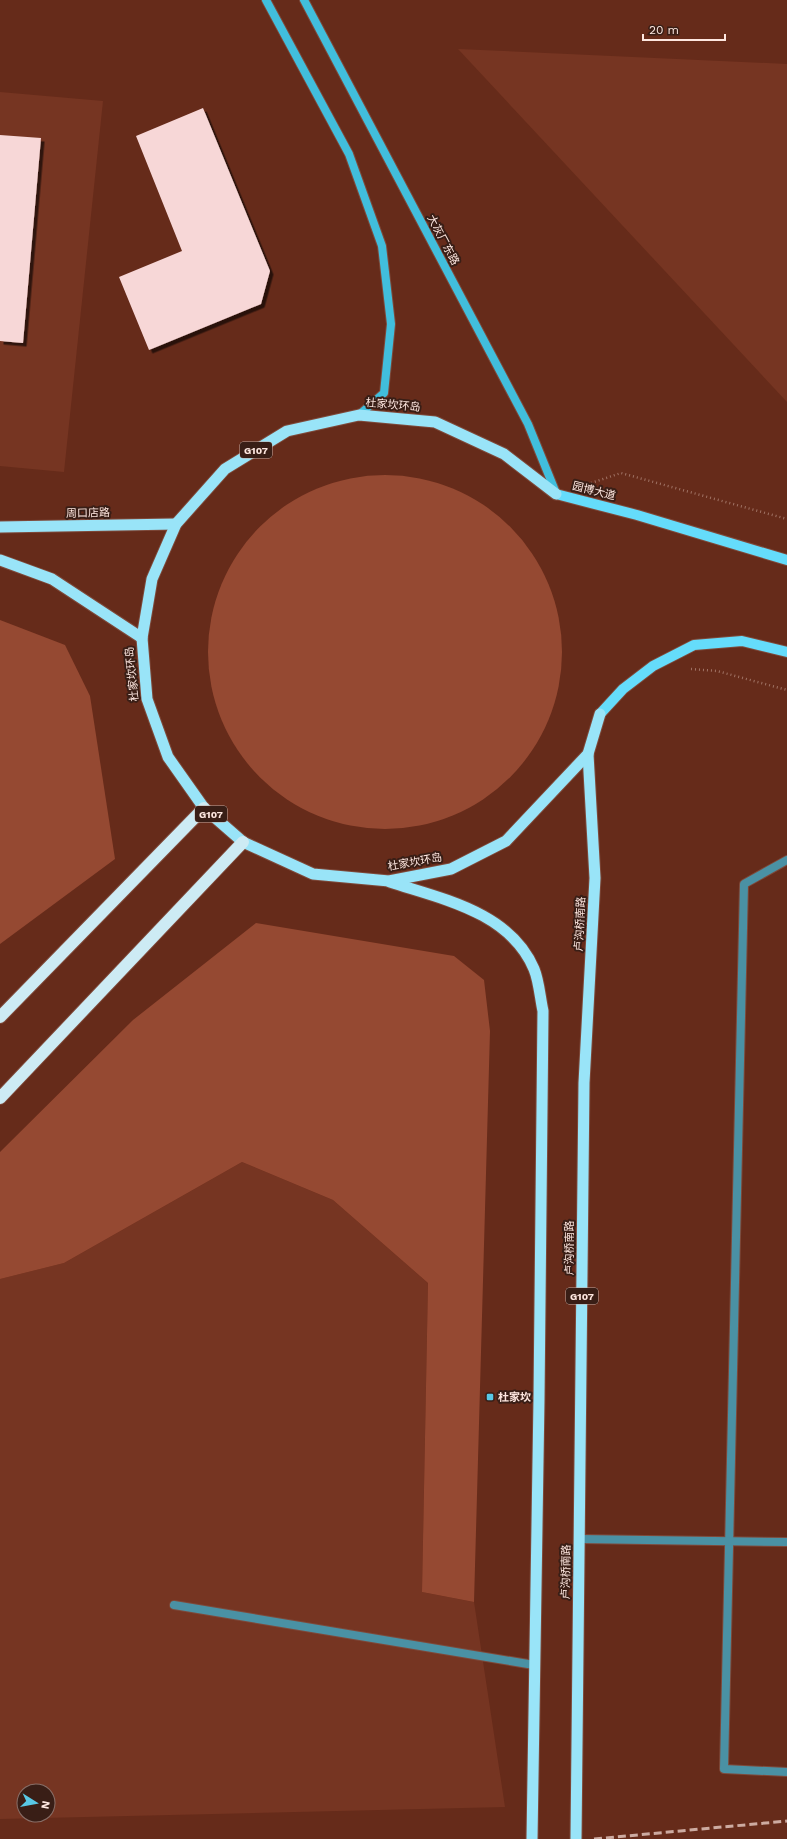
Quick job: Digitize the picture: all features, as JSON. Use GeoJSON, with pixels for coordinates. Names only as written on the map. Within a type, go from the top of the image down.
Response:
{"type":"FeatureCollection","features":[{"type":"Feature","properties":{"kind":"highway","name":"杜家坎环岛"},"geometry":{"type":"LineString","coordinates":[[556,494],[504,454],[435,422],[359,415],[287,431],[225,469],[176,524],[152,579],[142,638],[147,699],[168,757],[204,808],[243,842],[313,874],[389,882],[451,869],[506,841],[588,754],[600,714]]}},
{"type":"Feature","properties":{"kind":"highway","name":"周口店路"},"geometry":{"type":"LineString","coordinates":[[0,527],[176,524]]}},
{"type":"Feature","properties":{"kind":"highway"},"geometry":{"type":"LineString","coordinates":[[0,560],[52,579],[142,638]]}},
{"type":"Feature","properties":{"kind":"highway","name":"卢沟桥南路"},"geometry":{"type":"LineString","coordinates":[[576,1839],[584,1083],[595,878],[588,754]]}},
{"type":"Feature","properties":{"kind":"highway"},"geometry":{"type":"LineString","coordinates":[[0,1017],[204,808]]}},
{"type":"Feature","properties":{"kind":"highway"},"geometry":{"type":"LineString","coordinates":[[0,1098],[243,842]]}},
{"type":"Feature","properties":{"kind":"highway","name":"G107"},"geometry":{"type":"LineString","coordinates":[[389,882],[468,907],[496,924],[521,946],[534,969],[543,1011],[532,1839]]}},
{"type":"Feature","properties":{"kind":"main road"},"geometry":{"type":"LineString","coordinates":[[266,0],[349,154],[382,246],[391,324],[384,393],[359,415]]}},
{"type":"Feature","properties":{"kind":"main road","name":"大灰厂东路"},"geometry":{"type":"LineString","coordinates":[[304,0],[528,424],[556,494]]}},
{"type":"Feature","properties":{"kind":"main road","name":"园博大道"},"geometry":{"type":"LineString","coordinates":[[556,494],[637,515],[787,560]]}},
{"type":"Feature","properties":{"kind":"main road"},"geometry":{"type":"LineString","coordinates":[[600,714],[623,688],[653,666],[694,645],[742,641],[787,652]]}},
{"type":"Feature","properties":{"kind":"lane"},"geometry":{"type":"LineString","coordinates":[[787,860],[744,884],[724,1770],[787,1772]]}},
{"type":"Feature","properties":{"kind":"lane"},"geometry":{"type":"LineString","coordinates":[[580,1539],[787,1542]]}},
{"type":"Feature","properties":{"kind":"lane"},"geometry":{"type":"LineString","coordinates":[[174,1605],[534,1665]]}},
{"type":"Feature","properties":{"kind":"path","name":"园博大道"},"geometry":{"type":"LineString","coordinates":[[556,494],[621,473],[787,519]]}},
{"type":"Feature","properties":{"kind":"path"},"geometry":{"type":"LineString","coordinates":[[688,668],[717,671],[787,690]]}},
{"type":"Feature","properties":{"kind":"shaded area"},"geometry":{"type":"Polygon","coordinates":[[[458,49],[787,64],[787,402],[458,49]]]}},
{"type":"Feature","properties":{"kind":"shaded area"},"geometry":{"type":"Polygon","coordinates":[[[0,92],[103,101],[64,472],[0,466],[0,92]]]}},
{"type":"Feature","properties":{"kind":"shaded area"},"geometry":{"type":"Polygon","coordinates":[[[385,475],[419,479],[453,489],[483,505],[510,527],[532,554],[548,584],[558,618],[562,652],[558,686],[548,720],[532,750],[510,777],[483,799],[453,815],[419,825],[385,829],[351,825],[317,815],[287,799],[260,777],[238,750],[222,720],[212,686],[208,652],[212,618],[222,584],[238,554],[260,527],[287,505],[317,489],[351,479],[385,475]]]}},
{"type":"Feature","properties":{"kind":"shaded area"},"geometry":{"type":"Polygon","coordinates":[[[0,620],[65,645],[90,696],[115,859],[0,944],[0,620]]]}},
{"type":"Feature","properties":{"kind":"shaded area"},"geometry":{"type":"Polygon","coordinates":[[[256,923],[454,956],[484,980],[490,1031],[474,1602],[422,1592],[428,1283],[333,1200],[242,1162],[64,1263],[0,1279],[0,1152],[133,1020],[256,923]]]}},
{"type":"Feature","properties":{"kind":"shaded area"},"geometry":{"type":"Polygon","coordinates":[[[242,1162],[333,1200],[428,1283],[422,1592],[474,1602],[505,1807],[56,1818],[56,1783],[16,1783],[16,1819],[0,1819],[0,1279],[64,1263],[242,1162]]]}},
{"type":"Feature","properties":{"kind":"building"},"geometry":{"type":"Polygon","coordinates":[[[203,108],[270,271],[261,304],[149,350],[119,277],[182,251],[136,136],[203,108]]]}},
{"type":"Feature","properties":{"kind":"building"},"geometry":{"type":"Polygon","coordinates":[[[0,135],[41,138],[23,343],[0,341],[0,135]]]}},
{"type":"Feature","properties":{"kind":"railway"},"geometry":{"type":"LineString","coordinates":[[594,1839],[787,1821]]}},
{"type":"Feature","properties":{"kind":"place","name":"杜家坎"},"geometry":{"type":"Point","coordinates":[490,1397]}}]}
